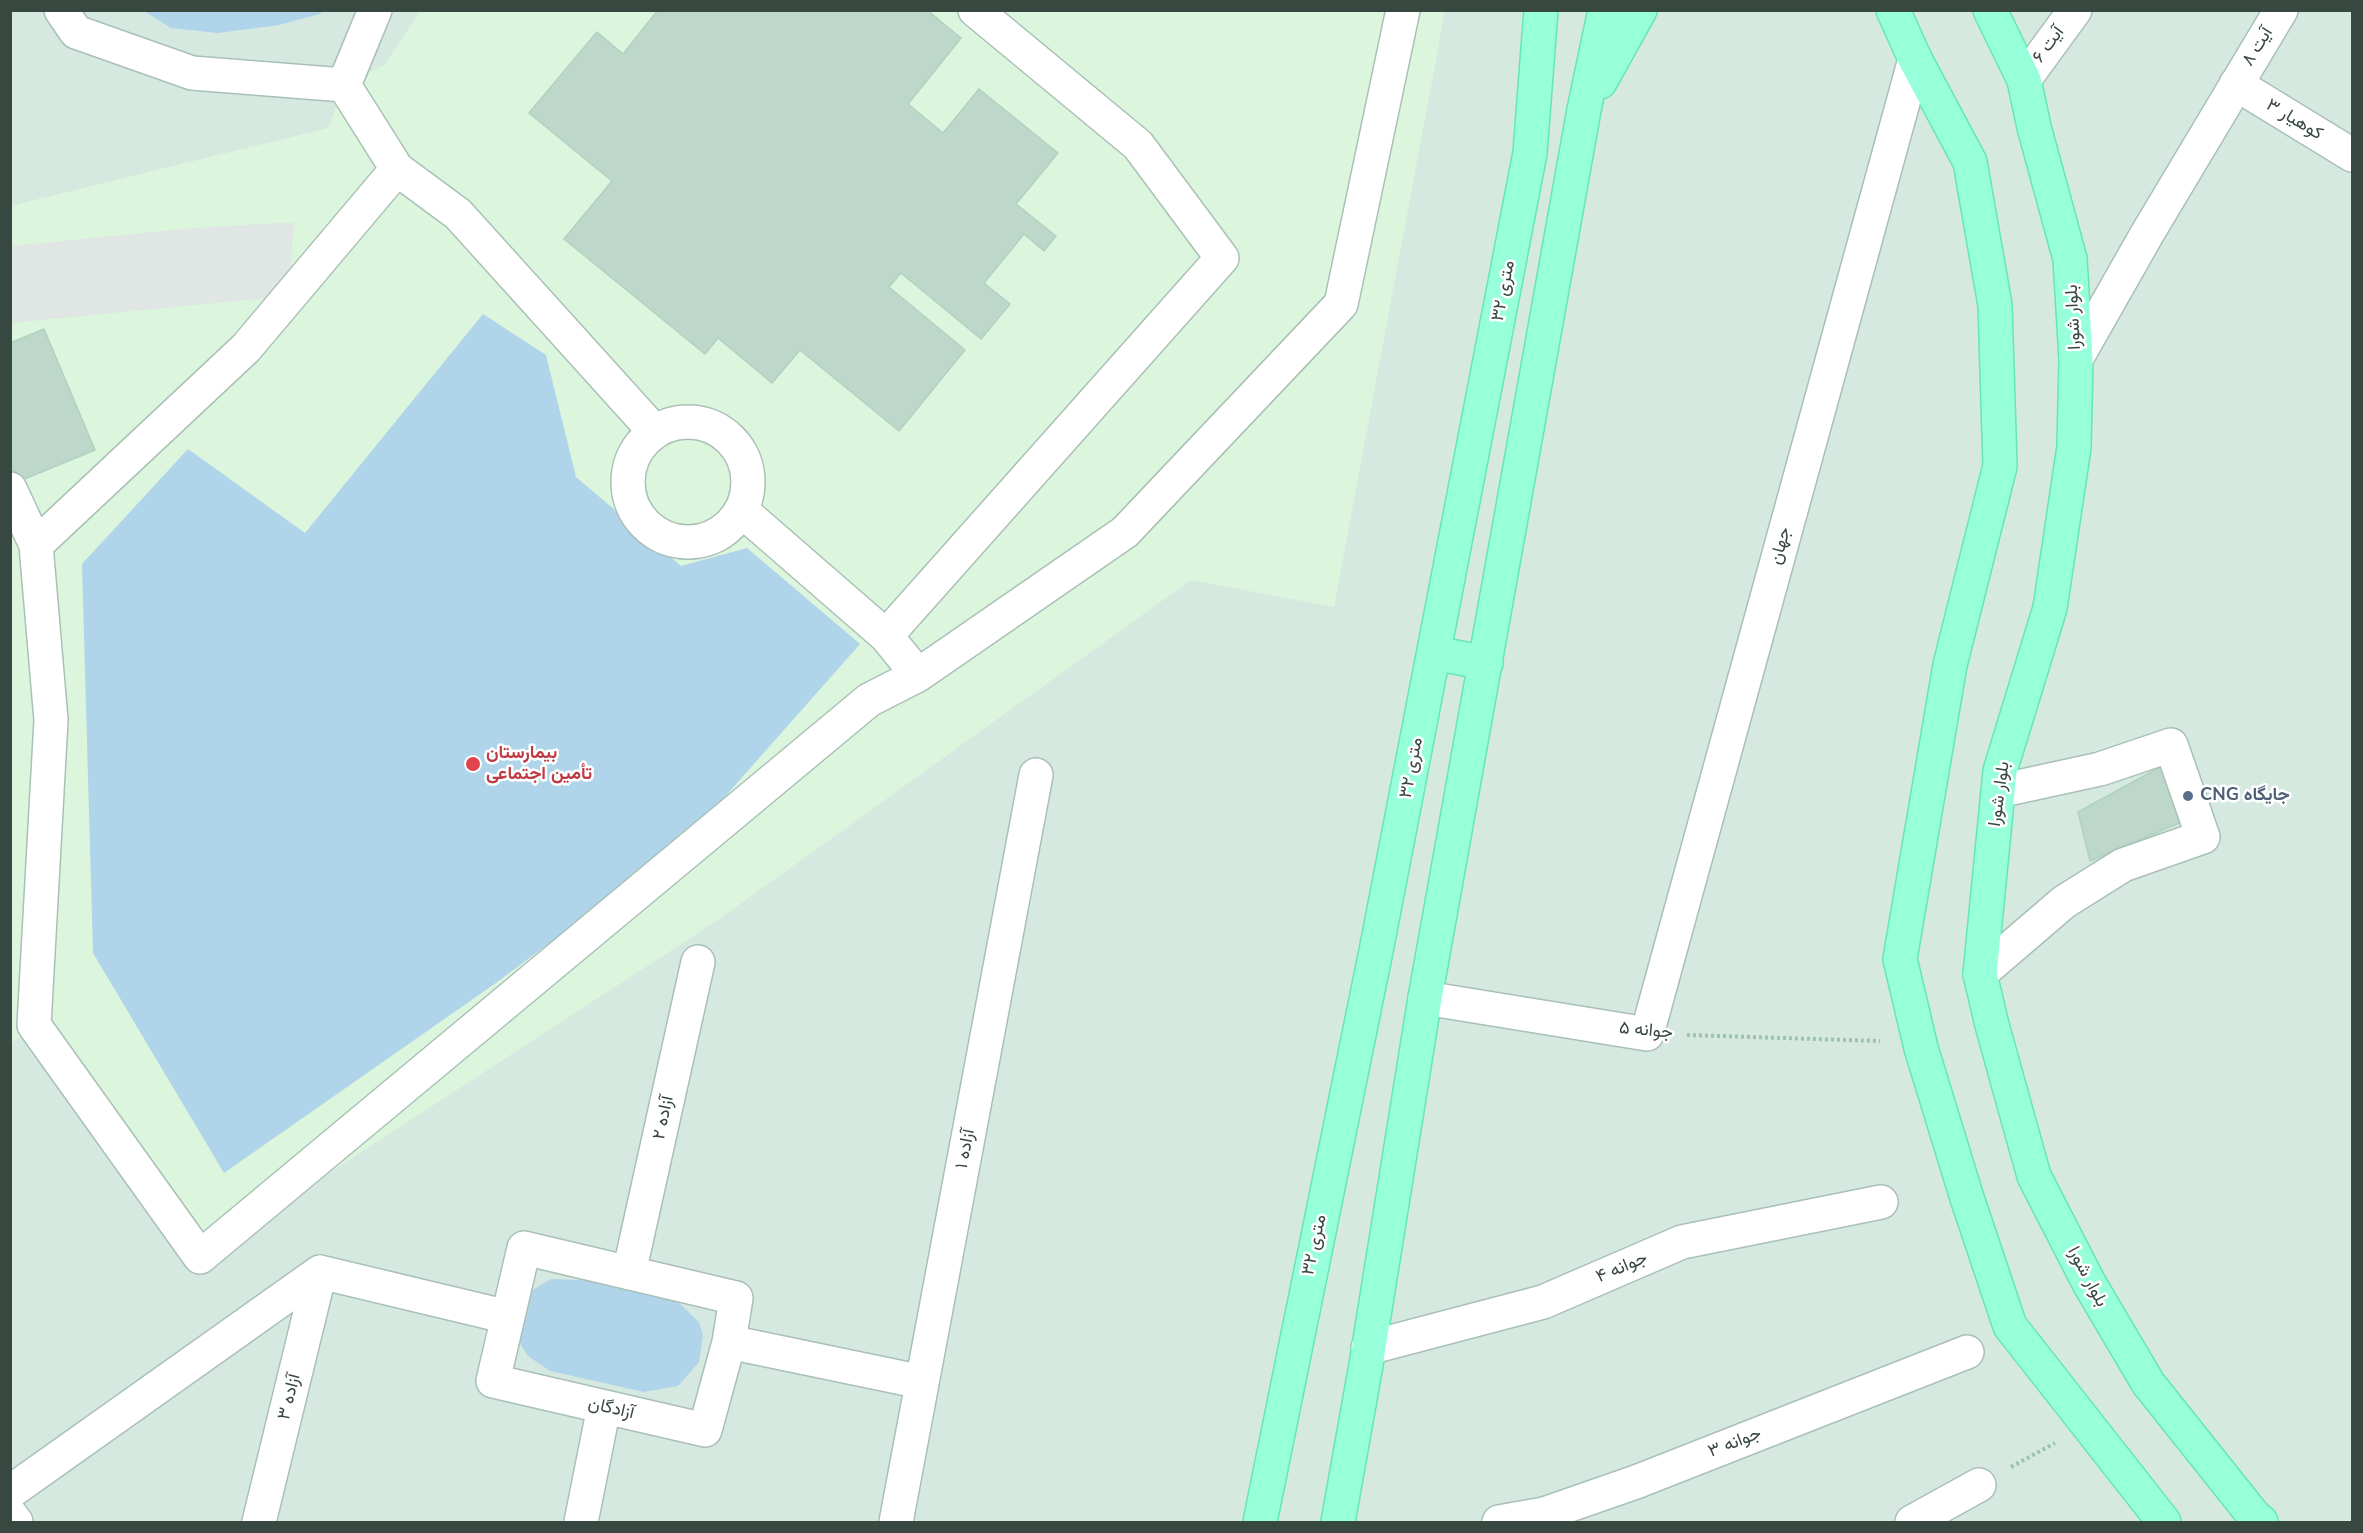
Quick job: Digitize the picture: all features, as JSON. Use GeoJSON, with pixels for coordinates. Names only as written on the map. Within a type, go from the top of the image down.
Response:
{"type":"FeatureCollection","features":[{"type":"Feature","properties":{"kind":"main road","name":"۳۲ متری"},"geometry":{"type":"LineString","coordinates":[[1260,1522],[1377,946],[1530,153],[1541,10]]}},
{"type":"Feature","properties":{"kind":"main road"},"geometry":{"type":"LineString","coordinates":[[1338,1522],[1425,998],[1584,110],[1605,10]]}},
{"type":"Feature","properties":{"kind":"main road"},"geometry":{"type":"LineString","coordinates":[[1584,110],[1640,10]]}},
{"type":"Feature","properties":{"kind":"main road"},"geometry":{"type":"LineString","coordinates":[[1893,10],[1915,58],[1970,162],[1995,305],[2000,466],[1950,665],[1900,959],[1924,1059],[1966,1198],[2010,1326],[2090,1424],[2164,1522]]}},
{"type":"Feature","properties":{"kind":"main road","name":"بلوار شورا"},"geometry":{"type":"LineString","coordinates":[[1990,10],[2024,80],[2034,127],[2070,259],[2076,360],[2074,447],[2050,608],[2000,771],[1980,974],[2034,1176],[2089,1283],[2148,1383],[2261,1522]]}},
{"type":"Feature","properties":{"kind":"main road"},"geometry":{"type":"LineString","coordinates":[[1434,653],[1486,663]]}},
{"type":"Feature","properties":{"kind":"street"},"geometry":{"type":"LineString","coordinates":[[61,10],[76,32],[192,73],[344,85]]}},
{"type":"Feature","properties":{"kind":"street"},"geometry":{"type":"LineString","coordinates":[[344,85],[375,10]]}},
{"type":"Feature","properties":{"kind":"street"},"geometry":{"type":"LineString","coordinates":[[886,636],[1222,258],[1138,145],[975,10]]}},
{"type":"Feature","properties":{"kind":"street"},"geometry":{"type":"LineString","coordinates":[[10,489],[36,545],[51,720],[34,1025],[200,1257],[869,700],[918,675],[1125,532],[1341,304],[1403,10]]}},
{"type":"Feature","properties":{"kind":"street","name":"آیت ۶"},"geometry":{"type":"LineString","coordinates":[[2024,80],[2075,10]]}},
{"type":"Feature","properties":{"kind":"street","name":"آیت ۸"},"geometry":{"type":"LineString","coordinates":[[2076,360],[2147,234],[2281,10]]}},
{"type":"Feature","properties":{"kind":"street","name":"جهان"},"geometry":{"type":"LineString","coordinates":[[1647,1034],[1915,58]]}},
{"type":"Feature","properties":{"kind":"street","name":"کوهیار ۳"},"geometry":{"type":"LineString","coordinates":[[2236,84],[2352,156]]}},
{"type":"Feature","properties":{"kind":"street"},"geometry":{"type":"LineString","coordinates":[[344,85],[397,170],[458,214],[655,432]]}},
{"type":"Feature","properties":{"kind":"street"},"geometry":{"type":"LineString","coordinates":[[36,545],[246,348],[397,170]]}},
{"type":"Feature","properties":{"kind":"street"},"geometry":{"type":"LineString","coordinates":[[693,421],[713,426],[729,436],[741,453],[748,471],[748,491],[741,510],[729,526],[714,538],[694,542],[674,540],[656,533],[641,519],[631,502],[628,482],[631,463],[641,445],[655,432],[673,423],[693,421]]}},
{"type":"Feature","properties":{"kind":"street"},"geometry":{"type":"LineString","coordinates":[[741,510],[886,636],[918,675]]}},
{"type":"Feature","properties":{"kind":"street"},"geometry":{"type":"LineString","coordinates":[[1980,974],[2064,902],[2123,865],[2203,837],[2171,745],[2100,769],[1999,791]]}},
{"type":"Feature","properties":{"kind":"street","name":"آزاده ۱"},"geometry":{"type":"LineString","coordinates":[[896,1522],[1036,775]]}},
{"type":"Feature","properties":{"kind":"street","name":"آزاده ۲"},"geometry":{"type":"LineString","coordinates":[[629,1273],[698,962]]}},
{"type":"Feature","properties":{"kind":"street","name":"جوانه ۵"},"geometry":{"type":"LineString","coordinates":[[1425,998],[1647,1034]]}},
{"type":"Feature","properties":{"kind":"street","name":"جوانه ۴"},"geometry":{"type":"LineString","coordinates":[[1368,1348],[1543,1302],[1682,1242],[1881,1202]]}},
{"type":"Feature","properties":{"kind":"street","name":"آزادگان"},"geometry":{"type":"LineString","coordinates":[[525,1248],[629,1273],[736,1298],[729,1342],[705,1431],[493,1381],[525,1248]]}},
{"type":"Feature","properties":{"kind":"street"},"geometry":{"type":"LineString","coordinates":[[10,1492],[320,1272],[508,1317]]}},
{"type":"Feature","properties":{"kind":"street","name":"آزاده ۳"},"geometry":{"type":"LineString","coordinates":[[260,1522],[320,1272]]}},
{"type":"Feature","properties":{"kind":"street"},"geometry":{"type":"LineString","coordinates":[[729,1342],[922,1382]]}},
{"type":"Feature","properties":{"kind":"street","name":"جوانه ۳"},"geometry":{"type":"LineString","coordinates":[[1499,1522],[1544,1514],[1636,1482],[1967,1352]]}},
{"type":"Feature","properties":{"kind":"street"},"geometry":{"type":"LineString","coordinates":[[581,1522],[604,1407]]}},
{"type":"Feature","properties":{"kind":"street"},"geometry":{"type":"LineString","coordinates":[[1912,1522],[1979,1485]]}},
{"type":"Feature","properties":{"kind":"street"},"geometry":{"type":"LineString","coordinates":[[10,1515],[15,1522]]}},
{"type":"Feature","properties":{"kind":"path","name":"جوانه ۵"},"geometry":{"type":"LineString","coordinates":[[1647,1034],[1869,1039]]}},
{"type":"Feature","properties":{"kind":"path"},"geometry":{"type":"LineString","coordinates":[[1979,1485],[2090,1424]]}},
{"type":"Feature","properties":{"kind":"shaded area"},"geometry":{"type":"Polygon","coordinates":[[[11,11],[2352,11],[2352,1522],[11,1522],[11,11]]]}},
{"type":"Feature","properties":{"kind":"shaded area"},"geometry":{"type":"Polygon","coordinates":[[[144,11],[323,11],[320,14],[279,25],[218,33],[171,28],[144,11]]]}},
{"type":"Feature","properties":{"kind":"shaded area","name":"بیمارستان تأمین اجتماعی"},"geometry":{"type":"Polygon","coordinates":[[[420,11],[1445,11],[1334,607],[1191,580],[718,920],[200,1257],[33,1025],[11,1044],[10,206],[328,128],[344,85],[384,65],[420,11]]]}},
{"type":"Feature","properties":{"kind":"shaded area"},"geometry":{"type":"Polygon","coordinates":[[[294,222],[288,296],[11,323],[11,246],[194,228],[294,222]]]}},
{"type":"Feature","properties":{"kind":"shaded area"},"geometry":{"type":"Polygon","coordinates":[[[483,314],[546,355],[576,477],[681,566],[747,548],[860,644],[684,843],[493,985],[224,1173],[93,953],[82,564],[188,449],[305,533],[483,314]]]}},
{"type":"Feature","properties":{"kind":"shaded area"},"geometry":{"type":"Polygon","coordinates":[[[551,1279],[584,1280],[666,1297],[679,1303],[699,1322],[703,1335],[699,1362],[678,1386],[644,1392],[550,1371],[528,1356],[516,1337],[526,1294],[551,1279]]]}},
{"type":"Feature","properties":{"kind":"building"},"geometry":{"type":"Polygon","coordinates":[[[658,10],[869,10],[872,12],[873,10],[927,10],[961,38],[908,104],[943,133],[979,89],[1058,153],[1016,204],[1056,236],[1044,251],[1024,234],[984,283],[1010,304],[981,339],[901,273],[889,287],[965,350],[899,431],[800,350],[772,383],[718,338],[705,354],[564,239],[612,181],[529,113],[597,32],[623,54],[658,10]]]}},
{"type":"Feature","properties":{"kind":"building"},"geometry":{"type":"Polygon","coordinates":[[[44,329],[95,450],[10,485],[10,343],[44,329]]]}},
{"type":"Feature","properties":{"kind":"building"},"geometry":{"type":"Polygon","coordinates":[[[2164,765],[2184,821],[2090,861],[2078,812],[2164,765]]]}},
{"type":"Feature","properties":{"kind":"place","name":"بیمارستان تأمین اجتماعی"},"geometry":{"type":"Point","coordinates":[473,764]}},
{"type":"Feature","properties":{"kind":"place","name":"CNG جایگاه"},"geometry":{"type":"Point","coordinates":[2188,796]}}]}
